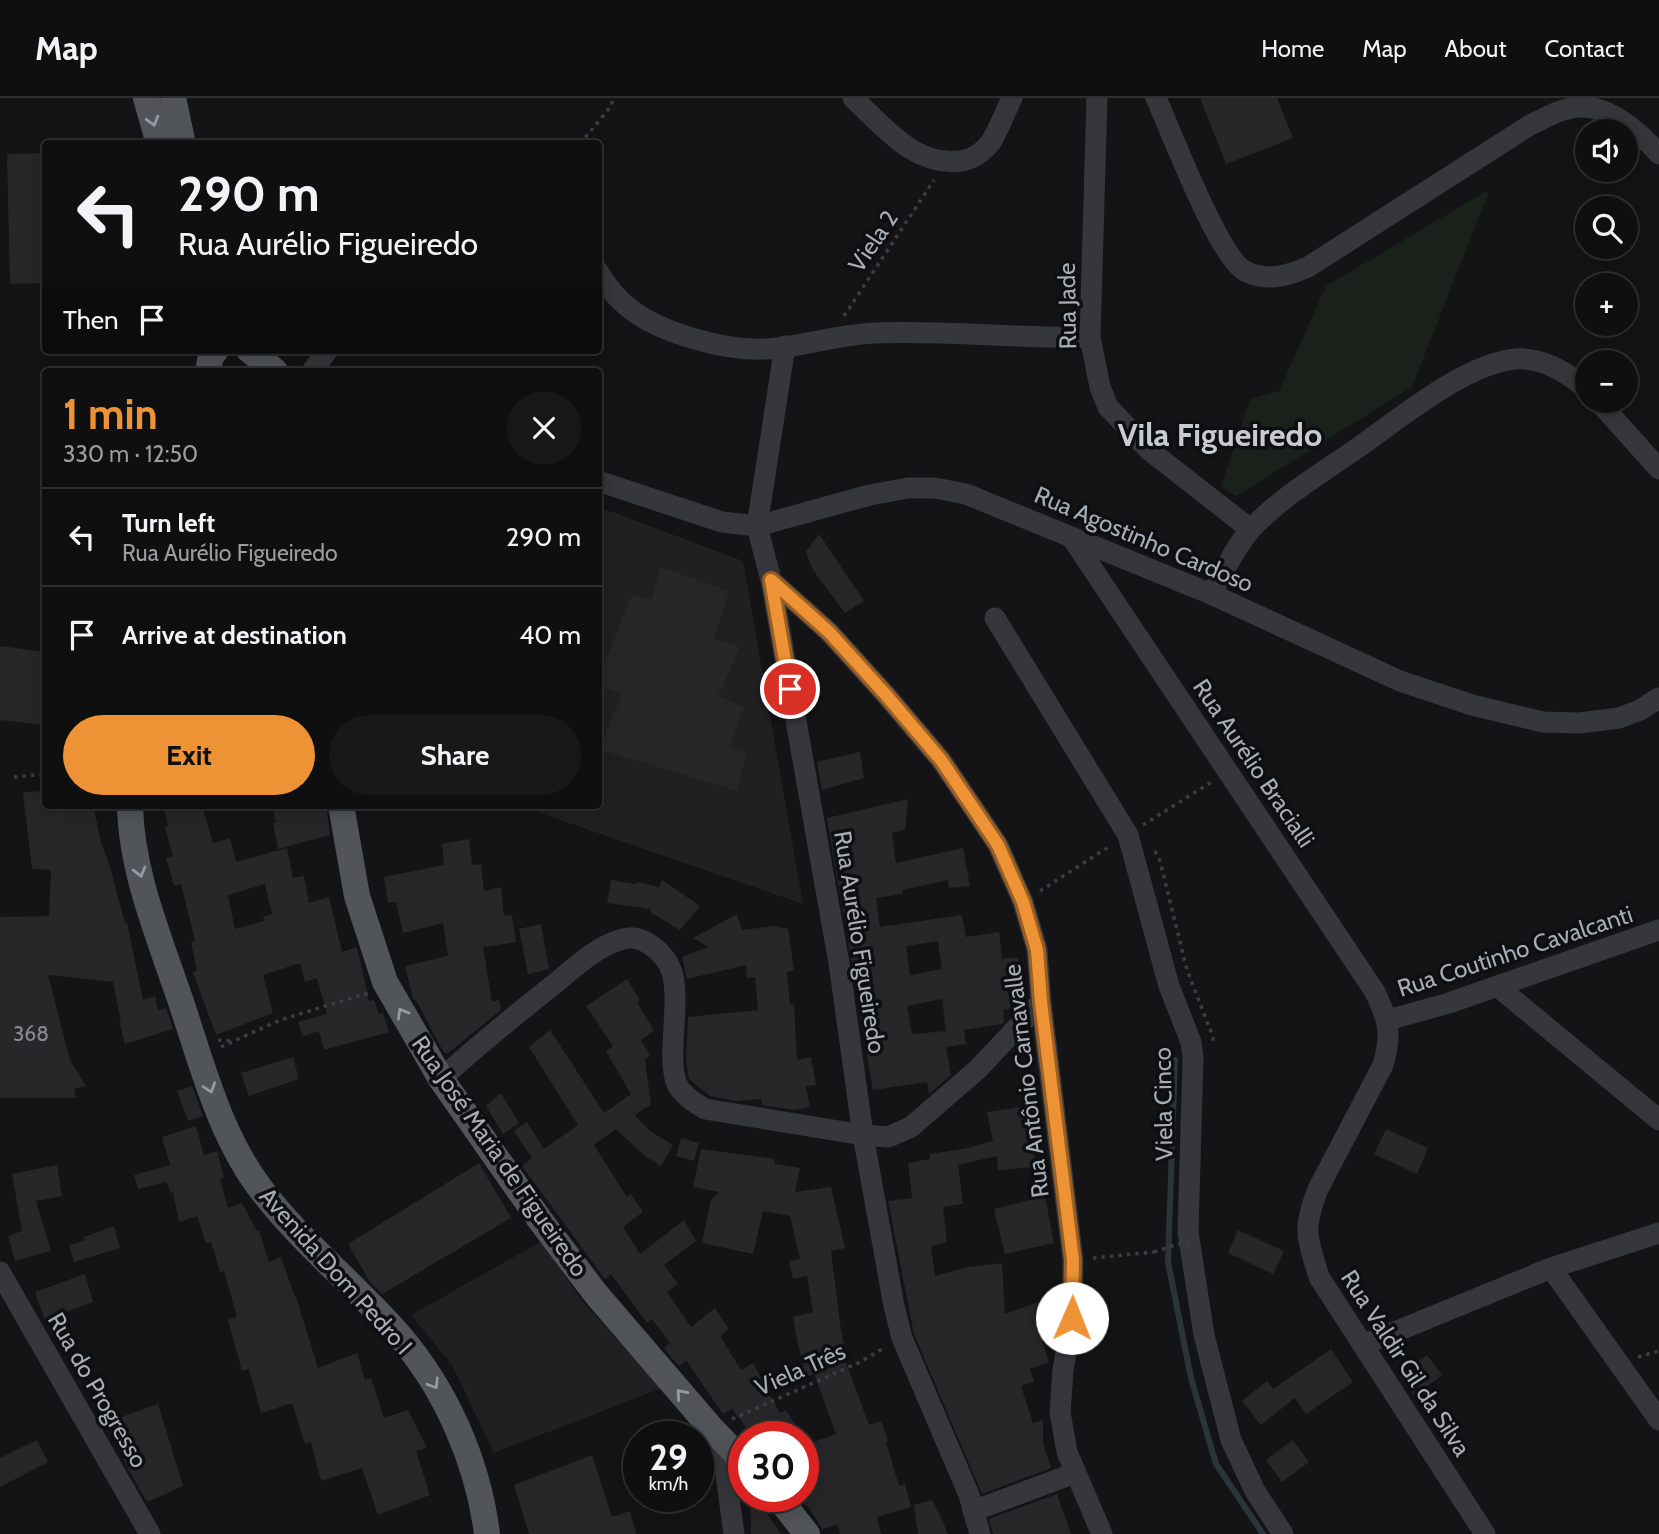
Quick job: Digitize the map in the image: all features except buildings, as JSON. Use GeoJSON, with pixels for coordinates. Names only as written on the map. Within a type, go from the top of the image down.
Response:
{"type":"FeatureCollection","features":[{"type":"Feature","properties":{"kind":"main road"},"geometry":{"type":"LineString","coordinates":[[146,98],[158,140]]}},
{"type":"Feature","properties":{"kind":"main road"},"geometry":{"type":"LineString","coordinates":[[173,98],[182,140]]}},
{"type":"Feature","properties":{"kind":"main road","name":"Avenida Dom Pedro I"},"geometry":{"type":"LineString","coordinates":[[130,809],[130,826],[138,870],[216,1105],[239,1155],[284,1218],[399,1335],[429,1377],[448,1407],[463,1441],[485,1514],[487,1534]]}},
{"type":"Feature","properties":{"kind":"main road","name":"Rua José Maria de Figueiredo"},"geometry":{"type":"LineString","coordinates":[[342,809],[357,896],[385,982],[441,1079],[540,1220],[596,1294],[728,1445]]}},
{"type":"Feature","properties":{"kind":"main road"},"geometry":{"type":"LineString","coordinates":[[790,1512],[807,1534]]}},
{"type":"Feature","properties":{"kind":"street"},"geometry":{"type":"LineString","coordinates":[[853,98],[903,145],[925,158],[945,163],[967,160],[981,153],[991,141],[1012,98]]}},
{"type":"Feature","properties":{"kind":"street","name":"Rua Jade"},"geometry":{"type":"LineString","coordinates":[[1097,98],[1090,337],[1100,387],[1108,407],[1149,450],[1250,529]]}},
{"type":"Feature","properties":{"kind":"street"},"geometry":{"type":"LineString","coordinates":[[1156,98],[1220,241],[1233,264],[1263,277],[1287,275],[1308,267],[1530,125],[1562,110],[1582,107],[1618,118],[1659,154]]}},
{"type":"Feature","properties":{"kind":"street"},"geometry":{"type":"LineString","coordinates":[[602,277],[613,294],[630,310],[680,334],[714,345],[744,349],[876,333],[1090,337]]}},
{"type":"Feature","properties":{"kind":"street","name":"Rua Aurélio Figueiredo"},"geometry":{"type":"LineString","coordinates":[[785,346],[757,526],[771,580],[839,963],[863,1135],[894,1306],[902,1338],[969,1495],[979,1534]]}},
{"type":"Feature","properties":{"kind":"street"},"geometry":{"type":"LineString","coordinates":[[314,368],[325,354]]}},
{"type":"Feature","properties":{"kind":"street"},"geometry":{"type":"LineString","coordinates":[[1211,594],[1250,529],[1280,502],[1443,389],[1495,362],[1519,359],[1545,363],[1575,379]]}},
{"type":"Feature","properties":{"kind":"street"},"geometry":{"type":"LineString","coordinates":[[1609,413],[1659,469]]}},
{"type":"Feature","properties":{"kind":"street","name":"Rua Agostinho Cardoso"},"geometry":{"type":"LineString","coordinates":[[602,482],[722,522],[757,526],[870,495],[908,488],[935,488],[967,494],[1211,594],[1399,681],[1472,705],[1543,722],[1579,723],[1619,718],[1640,710],[1659,698]]}},
{"type":"Feature","properties":{"kind":"street","name":"Rua Aurélio Bracialli"},"geometry":{"type":"LineString","coordinates":[[1072,538],[1375,992],[1388,1020]]}},
{"type":"Feature","properties":{"kind":"street","name":"Rua Antônio Carnavalle"},"geometry":{"type":"LineString","coordinates":[[771,580],[829,632],[941,760],[998,845],[1023,902],[1037,950],[1073,1260],[1072,1318],[1063,1370],[1060,1412],[1067,1452],[1102,1534]]}},
{"type":"Feature","properties":{"kind":"street","name":"Viela Cinco"},"geometry":{"type":"LineString","coordinates":[[995,618],[1128,835],[1169,986],[1191,1042],[1193,1058],[1188,1232],[1204,1335],[1231,1440],[1255,1491],[1283,1534]]}},
{"type":"Feature","properties":{"kind":"street","name":"Rua Coutinho Cavalcanti"},"geometry":{"type":"LineString","coordinates":[[1388,1020],[1449,1003],[1659,930]]}},
{"type":"Feature","properties":{"kind":"street"},"geometry":{"type":"LineString","coordinates":[[441,1079],[592,954],[623,939],[636,938],[649,944],[661,954],[671,971],[675,996],[674,1072],[677,1086],[684,1095],[705,1109],[863,1135],[888,1137],[912,1127],[978,1069],[1041,1002]]}},
{"type":"Feature","properties":{"kind":"street"},"geometry":{"type":"LineString","coordinates":[[1497,986],[1659,1120]]}},
{"type":"Feature","properties":{"kind":"street","name":"Rua Valdir Gil da Silva"},"geometry":{"type":"LineString","coordinates":[[1388,1020],[1389,1043],[1382,1065],[1318,1189],[1306,1229],[1319,1277],[1485,1534]]}},
{"type":"Feature","properties":{"kind":"street"},"geometry":{"type":"LineString","coordinates":[[1363,1345],[1551,1268],[1659,1233]]}},
{"type":"Feature","properties":{"kind":"street"},"geometry":{"type":"LineString","coordinates":[[1551,1268],[1659,1420]]}},
{"type":"Feature","properties":{"kind":"street","name":"Rua do Progresso"},"geometry":{"type":"LineString","coordinates":[[0,1272],[150,1534]]}},
{"type":"Feature","properties":{"kind":"street"},"geometry":{"type":"LineString","coordinates":[[716,1433],[734,1534]]}},
{"type":"Feature","properties":{"kind":"street"},"geometry":{"type":"LineString","coordinates":[[973,1510],[1075,1472]]}},
{"type":"Feature","properties":{"kind":"path"},"geometry":{"type":"LineString","coordinates":[[583,140],[612,105],[612,98]]}},
{"type":"Feature","properties":{"kind":"path","name":"Viela 2"},"geometry":{"type":"LineString","coordinates":[[829,338],[945,163]]}},
{"type":"Feature","properties":{"kind":"path"},"geometry":{"type":"LineString","coordinates":[[14,776],[42,774]]}},
{"type":"Feature","properties":{"kind":"path"},"geometry":{"type":"LineString","coordinates":[[221,1047],[280,1020],[370,992]]}},
{"type":"Feature","properties":{"kind":"path"},"geometry":{"type":"LineString","coordinates":[[218,1041],[235,1041]]}},
{"type":"Feature","properties":{"kind":"path"},"geometry":{"type":"LineString","coordinates":[[1073,1260],[1154,1252],[1178,1244],[1197,1245]]}},
{"type":"Feature","properties":{"kind":"path","name":"Viela Três"},"geometry":{"type":"LineString","coordinates":[[716,1433],[858,1363],[902,1338]]}},
{"type":"Feature","properties":{"kind":"shaded area"},"geometry":{"type":"Polygon","coordinates":[[[1490,189],[1412,387],[1236,496],[1221,487],[1250,399],[1279,391],[1326,286],[1490,189]]]}},
{"type":"Feature","properties":{"kind":"shaded area"},"geometry":{"type":"Polygon","coordinates":[[[602,508],[743,561],[803,904],[529,809],[602,809],[602,508]]]}},
{"type":"Feature","properties":{"kind":"shaded area"},"geometry":{"type":"Polygon","coordinates":[[[542,1241],[582,1301],[662,1388],[494,1453],[452,1365],[411,1315],[542,1241]]]}},
{"type":"Feature","properties":{"kind":"waterway"},"geometry":{"type":"LineString","coordinates":[[1175,1060],[1168,1262],[1191,1378],[1216,1464],[1263,1534]]}},
{"type":"Feature","properties":{"kind":"district","name":"Vila Figueiredo"},"geometry":{"type":"Point","coordinates":[1220,434]}},
{"type":"Feature","properties":{"kind":"route"},"geometry":{"type":"LineString","coordinates":[[790,689],[771,580],[829,632],[886,695],[941,760],[998,845],[1023,902],[1037,950],[1073,1260],[1072,1318]]}}]}
